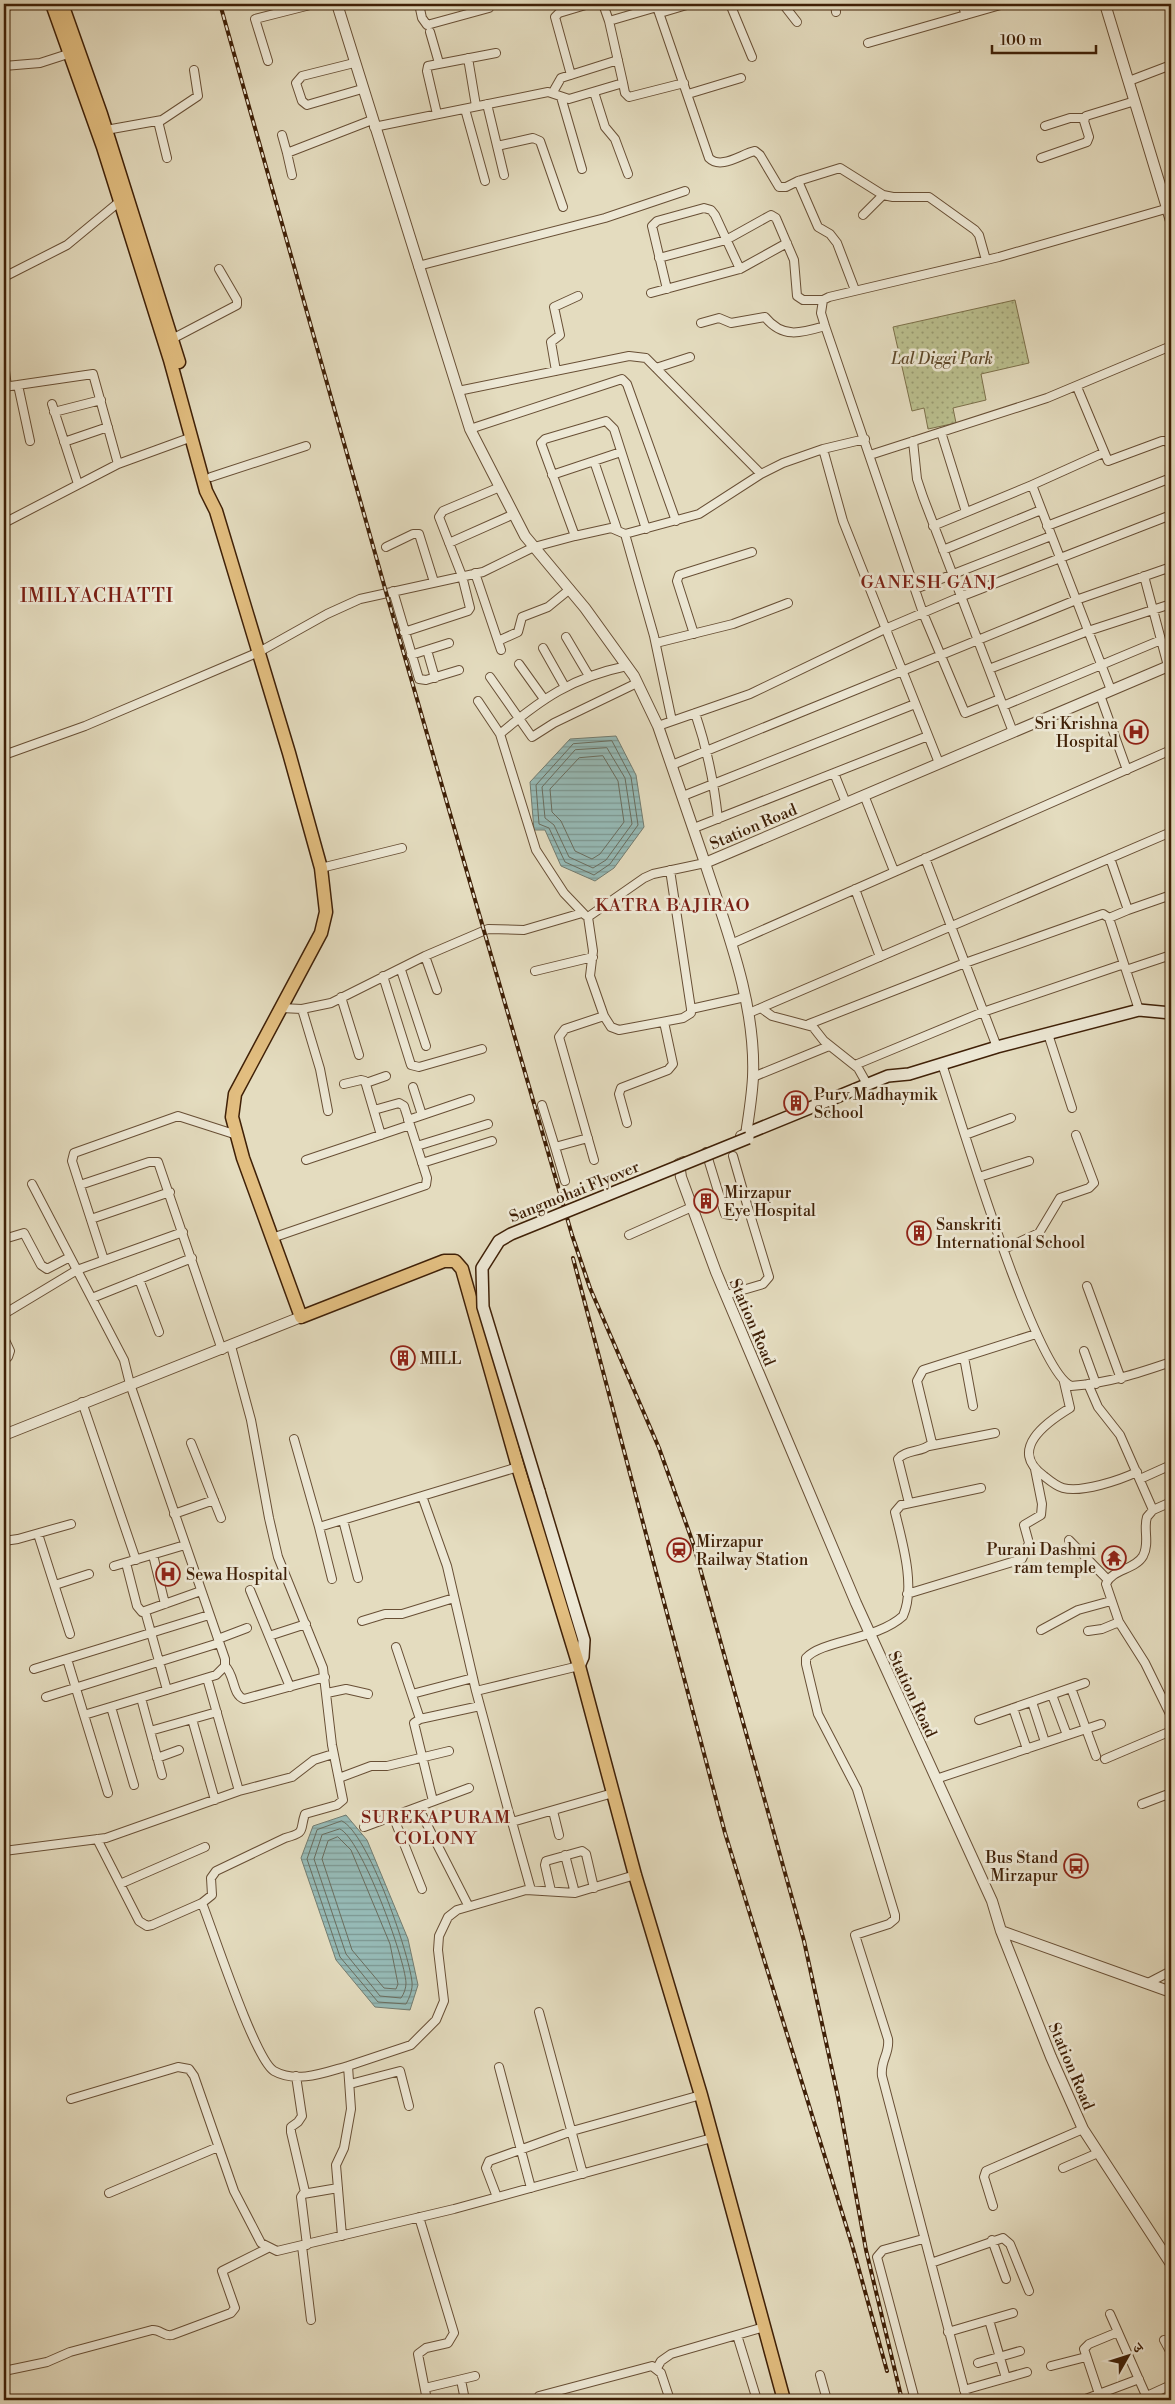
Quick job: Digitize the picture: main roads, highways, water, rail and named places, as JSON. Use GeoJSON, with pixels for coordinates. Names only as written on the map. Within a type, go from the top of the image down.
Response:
{"type":"FeatureCollection","features":[{"type":"Feature","properties":{"kind":"highway"},"geometry":{"type":"LineString","coordinates":[[52,4],[71,53],[119,202],[192,437],[206,491],[216,510]]}},
{"type":"Feature","properties":{"kind":"highway"},"geometry":{"type":"LineString","coordinates":[[62,4],[106,130],[172,339],[211,477],[216,510],[321,868],[326,912],[320,933],[235,1094],[232,1117],[237,1135],[301,1317],[444,1261],[449,1260],[458,1264],[464,1276],[518,1467],[579,1666],[635,1875],[701,2095],[784,2400]]}},
{"type":"Feature","properties":{"kind":"main road"},"geometry":{"type":"LineString","coordinates":[[747,1136],[888,1076],[909,1074],[997,1047],[1139,1010],[1171,1013]]}},
{"type":"Feature","properties":{"kind":"main road","name":"Sangmohai Flyover"},"geometry":{"type":"LineString","coordinates":[[579,1666],[583,1657],[584,1640],[483,1307],[482,1268],[490,1252],[499,1242],[511,1234],[747,1136],[909,1074]]}},
{"type":"Feature","properties":{"kind":"water"},"geometry":{"type":"Polygon","coordinates":[[[616,736],[636,775],[644,827],[614,868],[595,881],[561,866],[545,830],[534,830],[530,782],[570,739],[616,736]]]}},
{"type":"Feature","properties":{"kind":"water"},"geometry":{"type":"Polygon","coordinates":[[[346,1815],[367,1840],[408,1939],[418,1985],[410,2010],[375,2007],[336,1960],[301,1858],[313,1826],[346,1815]]]}},
{"type":"Feature","properties":{"kind":"railway"},"geometry":{"type":"LineString","coordinates":[[220,4],[386,592],[572,1235],[590,1288],[659,1448],[693,1543],[804,1941],[838,2097],[866,2250],[902,2400]]}},
{"type":"Feature","properties":{"kind":"railway"},"geometry":{"type":"LineString","coordinates":[[573,1258],[725,1833],[853,2248],[887,2371]]}},
{"type":"Feature","properties":{"kind":"place","name":"Sri Krishna Hospital"},"geometry":{"type":"Point","coordinates":[1136,732]}},
{"type":"Feature","properties":{"kind":"place","name":"Purv Madhaymik School"},"geometry":{"type":"Point","coordinates":[796,1103]}},
{"type":"Feature","properties":{"kind":"place","name":"Mirzapur Eye Hospital"},"geometry":{"type":"Point","coordinates":[706,1201]}},
{"type":"Feature","properties":{"kind":"place","name":"Sanskriti International School"},"geometry":{"type":"Point","coordinates":[919,1233]}},
{"type":"Feature","properties":{"kind":"place","name":"MILL"},"geometry":{"type":"Point","coordinates":[403,1358]}},
{"type":"Feature","properties":{"kind":"place","name":"Mirzapur Railway Station"},"geometry":{"type":"Point","coordinates":[679,1550]}},
{"type":"Feature","properties":{"kind":"place","name":"Purani Dashmi ram temple"},"geometry":{"type":"Point","coordinates":[1114,1558]}},
{"type":"Feature","properties":{"kind":"place","name":"Sewa Hospital"},"geometry":{"type":"Point","coordinates":[168,1574]}},
{"type":"Feature","properties":{"kind":"place","name":"Bus Stand Mirzapur"},"geometry":{"type":"Point","coordinates":[1076,1866]}},
{"type":"Feature","properties":{"kind":"district","name":"GANESH GANJ"},"geometry":{"type":"Point","coordinates":[929,582]}},
{"type":"Feature","properties":{"kind":"district","name":"IMILYACHATTI"},"geometry":{"type":"Point","coordinates":[97,595]}},
{"type":"Feature","properties":{"kind":"district","name":"KATRA BAJIRAO"},"geometry":{"type":"Point","coordinates":[673,905]}},
{"type":"Feature","properties":{"kind":"district","name":"SUREKAPURAM COLONY"},"geometry":{"type":"Point","coordinates":[436,1827]}},
{"type":"Feature","properties":{"kind":"park label","name":"Lal Diggi Park"},"geometry":{"type":"Point","coordinates":[942,358]}}]}
